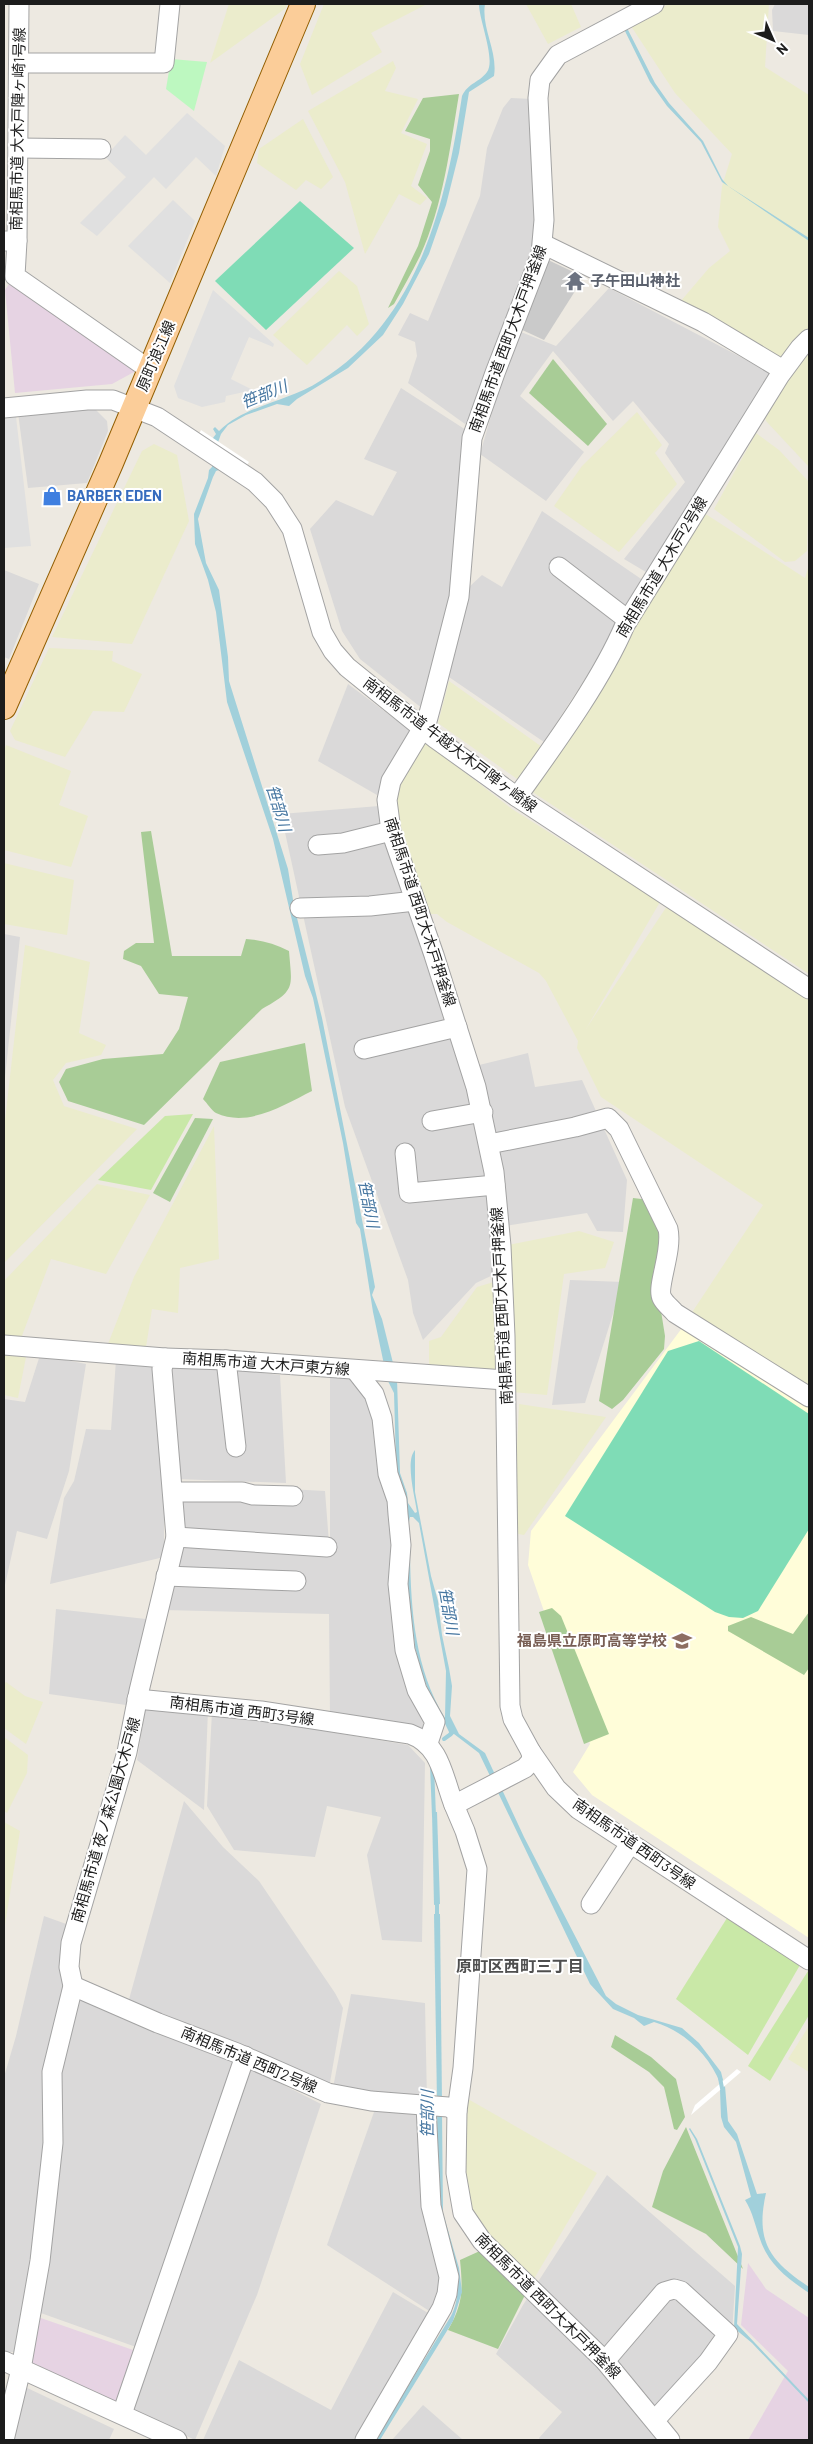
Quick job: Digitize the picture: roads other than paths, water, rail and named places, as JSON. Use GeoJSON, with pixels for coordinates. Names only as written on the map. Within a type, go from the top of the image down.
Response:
{"type":"FeatureCollection","features":[{"type":"Feature","properties":{"kind":"main road","name":"原町浪江線"},"geometry":{"type":"LineString","coordinates":[[4,707],[150,370],[303,4]]}},
{"type":"Feature","properties":{"kind":"street","name":"南相馬市道 大木戸陣ヶ崎1号線"},"geometry":{"type":"LineString","coordinates":[[19,4],[18,148],[10,241],[15,276],[150,370]]}},
{"type":"Feature","properties":{"kind":"street"},"geometry":{"type":"LineString","coordinates":[[20,63],[164,63],[170,4]]}},
{"type":"Feature","properties":{"kind":"street","name":"南相馬市道 西町大木戸押釜線"},"geometry":{"type":"LineString","coordinates":[[531,1752],[519,1730],[510,1706],[501,1246],[489,1144],[483,1112],[457,1027],[391,831],[388,816],[387,790],[423,728],[448,645],[459,597],[472,438],[543,244],[543,184],[538,98],[540,80],[551,62],[564,50],[654,4]]}},
{"type":"Feature","properties":{"kind":"street"},"geometry":{"type":"LineString","coordinates":[[18,148],[101,149]]}},
{"type":"Feature","properties":{"kind":"street"},"geometry":{"type":"LineString","coordinates":[[543,244],[704,322],[783,370]]}},
{"type":"Feature","properties":{"kind":"street","name":"南相馬市道 大木戸2号線"},"geometry":{"type":"LineString","coordinates":[[516,797],[616,646],[628,620],[783,370],[809,339]]}},
{"type":"Feature","properties":{"kind":"street","name":"南相馬市道 牛越大木戸陣ヶ崎線"},"geometry":{"type":"LineString","coordinates":[[4,408],[87,400],[113,400],[157,417],[242,473],[266,492],[292,529],[322,632],[333,651],[366,684],[516,797],[809,988]]}},
{"type":"Feature","properties":{"kind":"street"},"geometry":{"type":"LineString","coordinates":[[559,567],[628,620]]}},
{"type":"Feature","properties":{"kind":"street"},"geometry":{"type":"LineString","coordinates":[[318,845],[343,843],[391,831]]}},
{"type":"Feature","properties":{"kind":"street"},"geometry":{"type":"LineString","coordinates":[[300,908],[370,906],[414,901]]}},
{"type":"Feature","properties":{"kind":"street"},"geometry":{"type":"LineString","coordinates":[[364,1049],[457,1027]]}},
{"type":"Feature","properties":{"kind":"street"},"geometry":{"type":"LineString","coordinates":[[432,1121],[483,1112]]}},
{"type":"Feature","properties":{"kind":"street"},"geometry":{"type":"LineString","coordinates":[[489,1144],[608,1118],[618,1129],[668,1229],[671,1240],[668,1262],[660,1288],[661,1297],[675,1313],[809,1397]]}},
{"type":"Feature","properties":{"kind":"street"},"geometry":{"type":"LineString","coordinates":[[406,1153],[409,1193],[495,1185]]}},
{"type":"Feature","properties":{"kind":"street"},"geometry":{"type":"LineString","coordinates":[[4,1346],[165,1358]]}},
{"type":"Feature","properties":{"kind":"street","name":"南相馬市道 大木戸東方線"},"geometry":{"type":"LineString","coordinates":[[165,1358],[226,1360],[361,1372],[505,1380]]}},
{"type":"Feature","properties":{"kind":"street","name":"南相馬市道 夜ノ森公園大木戸線"},"geometry":{"type":"LineString","coordinates":[[4,2440],[21,2369],[40,2261],[53,2143],[52,2072],[73,1986],[69,1967],[71,1943],[122,1771],[137,1699],[176,1537],[162,1369],[165,1358]]}},
{"type":"Feature","properties":{"kind":"street"},"geometry":{"type":"LineString","coordinates":[[226,1360],[236,1447]]}},
{"type":"Feature","properties":{"kind":"street"},"geometry":{"type":"LineString","coordinates":[[361,1372],[374,1394],[382,1418],[388,1474],[398,1507],[401,1545],[398,1584],[405,1650],[417,1690],[435,1722],[428,1743],[438,1757],[454,1805],[525,1768],[532,1760],[531,1752]]}},
{"type":"Feature","properties":{"kind":"street"},"geometry":{"type":"LineString","coordinates":[[173,1492],[242,1492],[253,1495],[293,1496]]}},
{"type":"Feature","properties":{"kind":"street"},"geometry":{"type":"LineString","coordinates":[[176,1537],[327,1548]]}},
{"type":"Feature","properties":{"kind":"street"},"geometry":{"type":"LineString","coordinates":[[166,1576],[296,1581]]}},
{"type":"Feature","properties":{"kind":"street","name":"南相馬市道 西町3号線"},"geometry":{"type":"LineString","coordinates":[[137,1699],[260,1711],[410,1734],[428,1743]]}},
{"type":"Feature","properties":{"kind":"street","name":"南相馬市道 西町3号線"},"geometry":{"type":"LineString","coordinates":[[531,1752],[556,1788],[578,1809],[809,1960]]}},
{"type":"Feature","properties":{"kind":"street","name":"南相馬市道 西町大木戸押釜線"},"geometry":{"type":"LineString","coordinates":[[454,1805],[465,1831],[477,1869],[463,2068],[441,2108],[456,2173],[459,2200],[468,2223],[491,2251],[605,2361],[670,2440]]}},
{"type":"Feature","properties":{"kind":"street"},"geometry":{"type":"LineString","coordinates":[[591,1904],[630,1844]]}},
{"type":"Feature","properties":{"kind":"street","name":"南相馬市道 西町2号線"},"geometry":{"type":"LineString","coordinates":[[73,1986],[158,2023],[245,2056],[328,2093],[370,2101],[441,2108]]}},
{"type":"Feature","properties":{"kind":"street"},"geometry":{"type":"LineString","coordinates":[[122,2414],[245,2056]]}},
{"type":"Feature","properties":{"kind":"street"},"geometry":{"type":"LineString","coordinates":[[365,2440],[442,2308],[447,2294],[449,2277],[431,2206],[441,2108]]}},
{"type":"Feature","properties":{"kind":"street"},"geometry":{"type":"LineString","coordinates":[[605,2361],[664,2292],[674,2289],[681,2291],[728,2334],[708,2362],[655,2420]]}},
{"type":"Feature","properties":{"kind":"street"},"geometry":{"type":"LineString","coordinates":[[4,2362],[177,2440]]}},
{"type":"Feature","properties":{"kind":"water"},"geometry":{"type":"Polygon","coordinates":[[[479,4],[485,4],[485,22],[494,58],[494,76],[469,92],[459,153],[446,205],[429,254],[403,304],[383,335],[348,368],[297,399],[289,406],[277,404],[246,415],[228,425],[221,434],[216,448],[222,469],[216,471],[213,477],[198,519],[206,563],[219,590],[228,657],[229,681],[288,869],[294,906],[322,1018],[375,1287],[372,1295],[382,1319],[397,1379],[400,1473],[407,1493],[408,1503],[415,1513],[417,1512],[411,1462],[415,1450],[415,1492],[431,1576],[438,1601],[442,1635],[452,1686],[450,1716],[459,1734],[485,1753],[524,1837],[606,1996],[616,2004],[638,2015],[682,2028],[699,2043],[721,2072],[723,2080],[720,2083],[710,2063],[685,2038],[675,2031],[654,2022],[644,2026],[634,2018],[613,2009],[590,1984],[479,1753],[454,1734],[448,1737],[449,1732],[423,1678],[415,1647],[408,1586],[408,1545],[396,1463],[394,1393],[387,1379],[373,1312],[360,1229],[356,1223],[343,1143],[313,998],[305,976],[273,839],[227,702],[216,612],[208,580],[195,544],[194,514],[208,478],[209,470],[212,467],[213,438],[216,434],[213,429],[215,427],[219,431],[242,415],[295,394],[320,381],[354,356],[382,326],[404,292],[422,256],[436,217],[447,177],[462,96],[467,88],[487,72],[489,66],[490,59],[479,4]],[[410,1517],[409,1531],[412,1598],[417,1640],[427,1680],[445,1718],[446,1671],[419,1523],[413,1517],[410,1517]]]}},
{"type":"Feature","properties":{"kind":"water"},"geometry":{"type":"Polygon","coordinates":[[[626,26],[655,83],[669,103],[703,141],[722,179],[728,186],[809,238],[809,241],[722,182],[701,142],[667,106],[650,82],[623,27],[626,26]]]}},
{"type":"Feature","properties":{"kind":"water"},"geometry":{"type":"Polygon","coordinates":[[[432,1812],[437,1812],[440,1904],[434,1905],[432,1812]]]}},
{"type":"Feature","properties":{"kind":"water"},"geometry":{"type":"Polygon","coordinates":[[[434,1914],[440,1914],[442,2102],[437,2102],[434,1914]]]}},
{"type":"Feature","properties":{"kind":"water"},"geometry":{"type":"Polygon","coordinates":[[[725,2086],[728,2121],[737,2134],[757,2194],[766,2193],[763,2210],[764,2237],[775,2259],[809,2287],[809,2293],[773,2263],[760,2239],[752,2214],[745,2200],[751,2197],[736,2142],[724,2127],[721,2117],[720,2090],[725,2086]]]}},
{"type":"Feature","properties":{"kind":"water"},"geometry":{"type":"Polygon","coordinates":[[[437,2112],[442,2112],[443,2213],[459,2268],[462,2292],[453,2321],[380,2440],[375,2440],[451,2316],[456,2303],[457,2289],[454,2260],[439,2204],[437,2112]]]}},
{"type":"Feature","properties":{"kind":"water"},"geometry":{"type":"Polygon","coordinates":[[[690,2128],[697,2139],[742,2254],[737,2324],[809,2400],[809,2403],[752,2343],[734,2328],[738,2247],[690,2128]]]}},
{"type":"Feature","properties":{"kind":"waterway","name":"笹部川"},"geometry":{"type":"LineString","coordinates":[[444,1739],[451,1734]]}},
{"type":"Feature","properties":{"kind":"waterway","name":"笹部川"},"geometry":{"type":"LineString","coordinates":[[432,1765],[434,1816]]}},
{"type":"Feature","properties":{"kind":"waterway","name":"笹部川"},"geometry":{"type":"LineString","coordinates":[[437,1900],[437,1918]]}},
{"type":"Feature","properties":{"kind":"waterway","name":"笹部川"},"geometry":{"type":"LineString","coordinates":[[720,2078],[723,2093]]}},
{"type":"Feature","properties":{"kind":"place","name":"子午田山神社"},"geometry":{"type":"Point","coordinates":[575,281]}},
{"type":"Feature","properties":{"kind":"place","name":"BARBER EDEN"},"geometry":{"type":"Point","coordinates":[52,496]}},
{"type":"Feature","properties":{"kind":"place","name":"福島県立原町高等学校"},"geometry":{"type":"Point","coordinates":[682,1641]}},
{"type":"Feature","properties":{"kind":"district","name":"原町区西町三丁目"},"geometry":{"type":"Point","coordinates":[520,1966]}}]}
